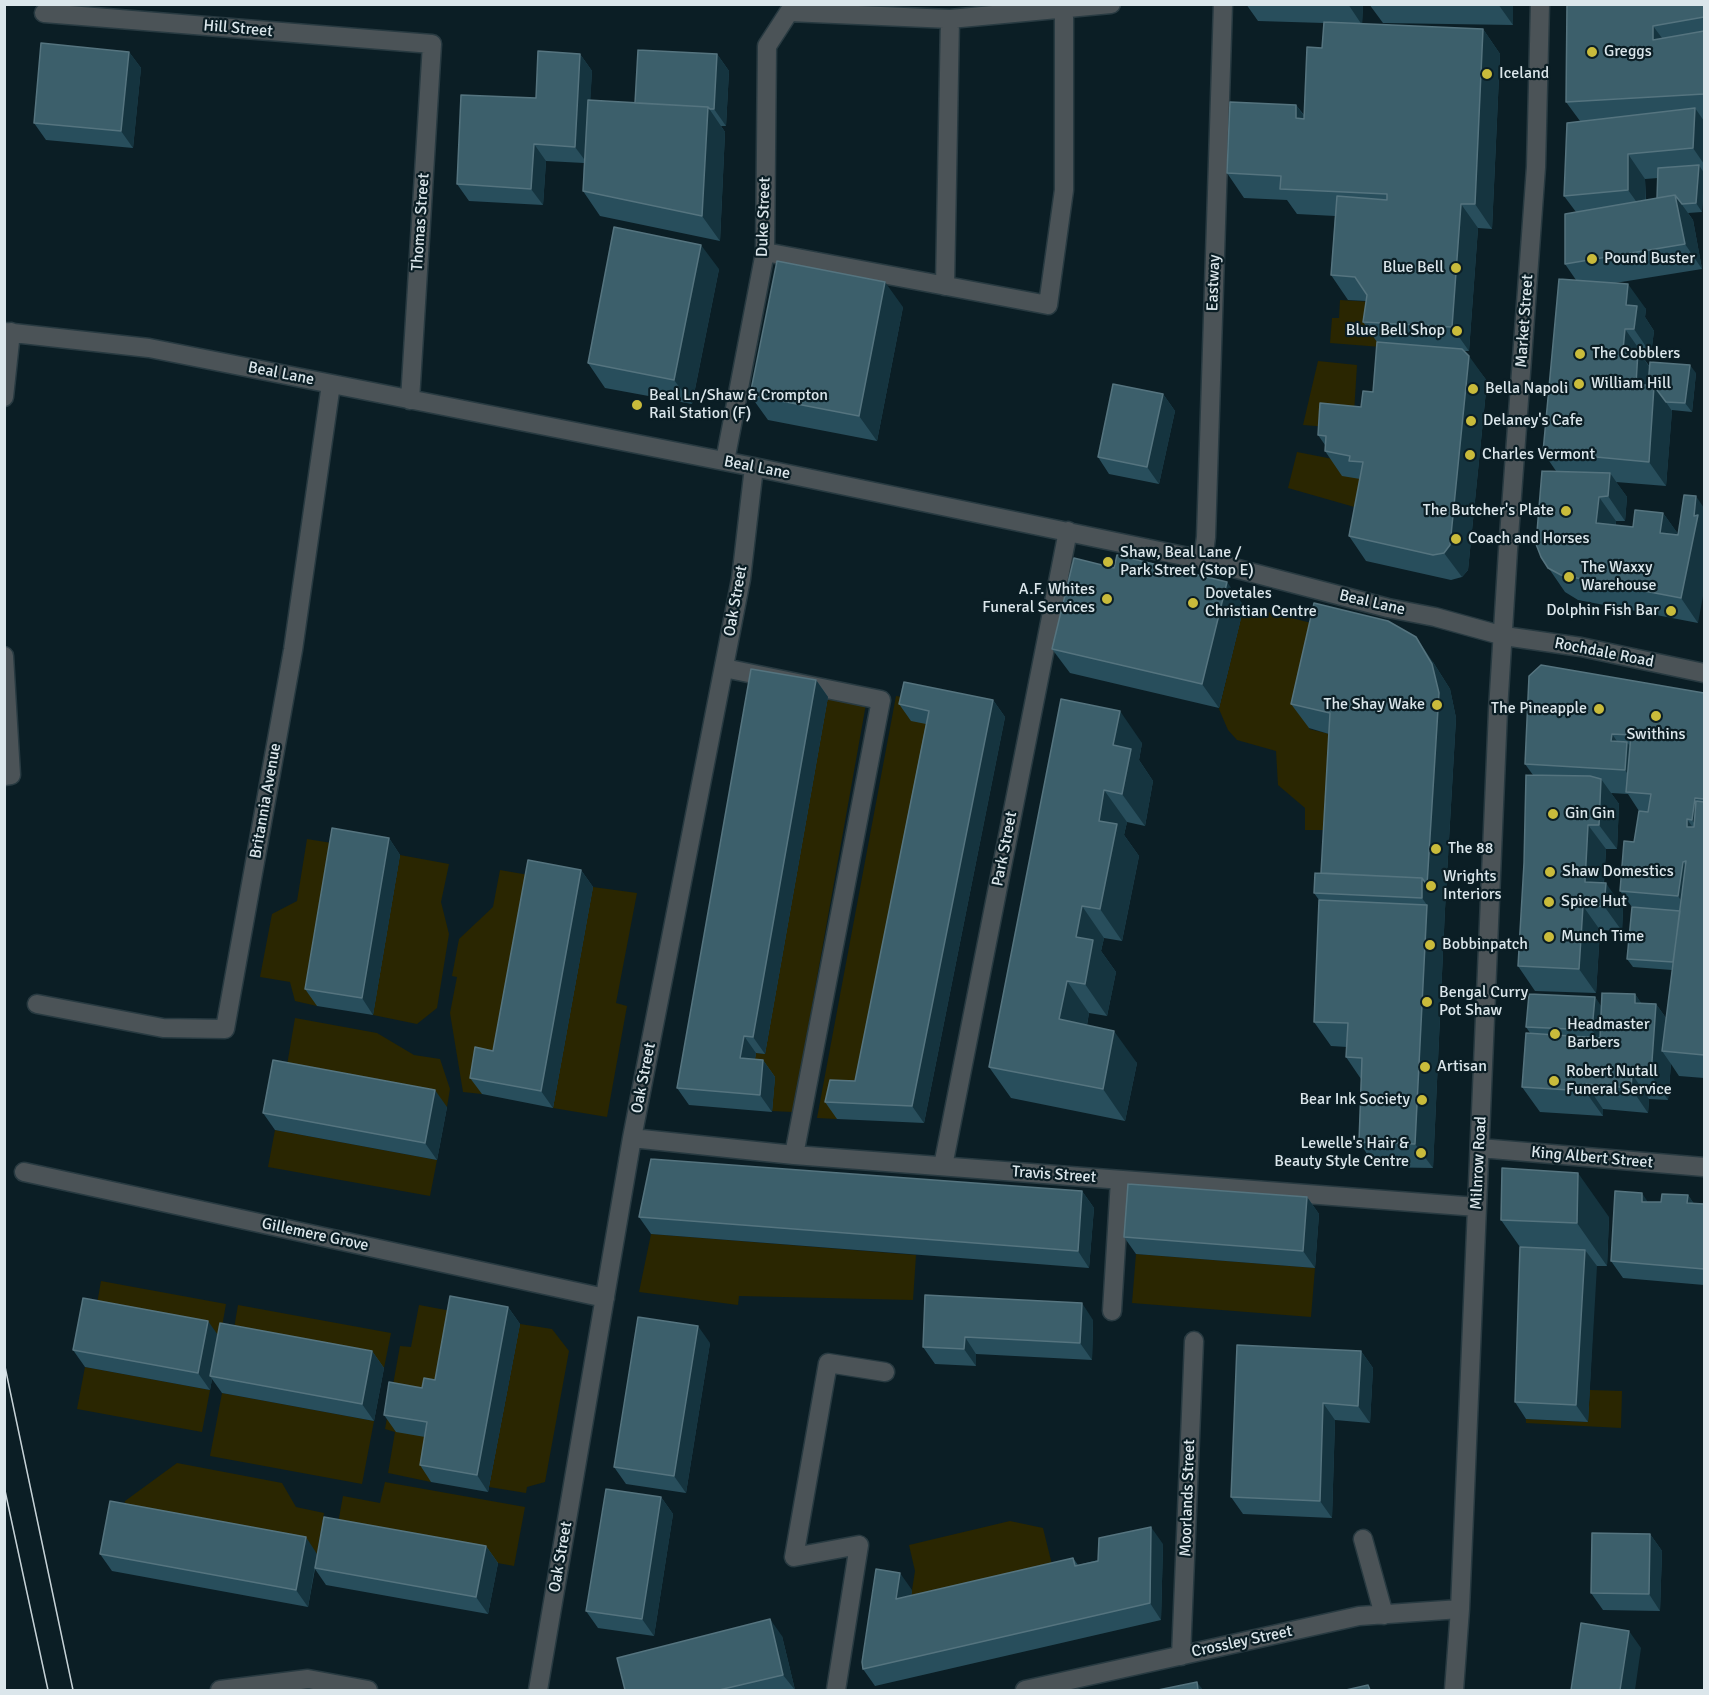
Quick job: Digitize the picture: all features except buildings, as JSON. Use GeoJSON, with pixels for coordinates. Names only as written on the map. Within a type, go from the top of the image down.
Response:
{"type":"FeatureCollection","features":[{"type":"Feature","properties":{"kind":"street"},"geometry":{"type":"LineString","coordinates":[[945,286],[950,19],[1111,4]]}},
{"type":"Feature","properties":{"kind":"street","name":"Eastway"},"geometry":{"type":"LineString","coordinates":[[1203,560],[1206,537],[1223,4]]}},
{"type":"Feature","properties":{"kind":"street","name":"Market Street"},"geometry":{"type":"LineString","coordinates":[[1504,636],[1508,550],[1536,167],[1540,4]]}},
{"type":"Feature","properties":{"kind":"street"},"geometry":{"type":"LineString","coordinates":[[765,252],[1048,305],[1064,190],[1064,9]]}},
{"type":"Feature","properties":{"kind":"street","name":"Duke Street"},"geometry":{"type":"LineString","coordinates":[[725,461],[765,252],[767,46],[789,12],[950,19]]}},
{"type":"Feature","properties":{"kind":"street","name":"Hill Street"},"geometry":{"type":"LineString","coordinates":[[44,13],[432,44]]}},
{"type":"Feature","properties":{"kind":"street","name":"Thomas Street"},"geometry":{"type":"LineString","coordinates":[[410,399],[432,44]]}},
{"type":"Feature","properties":{"kind":"street"},"geometry":{"type":"LineString","coordinates":[[4,397],[8,332]]}},
{"type":"Feature","properties":{"kind":"street","name":"Beal Lane"},"geometry":{"type":"LineString","coordinates":[[8,332],[149,348],[725,461],[1203,560],[1504,636]]}},
{"type":"Feature","properties":{"kind":"street","name":"Britannia Avenue"},"geometry":{"type":"LineString","coordinates":[[37,1004],[163,1028],[225,1029],[293,650],[331,384]]}},
{"type":"Feature","properties":{"kind":"street","name":"Oak Street"},"geometry":{"type":"LineString","coordinates":[[538,1690],[632,1138],[741,579],[754,467]]}},
{"type":"Feature","properties":{"kind":"street","name":"Park Street"},"geometry":{"type":"LineString","coordinates":[[943,1166],[1068,531]]}},
{"type":"Feature","properties":{"kind":"street","name":"Rochdale Road"},"geometry":{"type":"LineString","coordinates":[[1504,636],[1581,647],[1704,673]]}},
{"type":"Feature","properties":{"kind":"street","name":"Milnrow Road"},"geometry":{"type":"LineString","coordinates":[[1454,1690],[1460,1609],[1498,710],[1504,636]]}},
{"type":"Feature","properties":{"kind":"street"},"geometry":{"type":"LineString","coordinates":[[4,656],[11,775],[4,777]]}},
{"type":"Feature","properties":{"kind":"street"},"geometry":{"type":"LineString","coordinates":[[724,668],[881,700],[794,1155]]}},
{"type":"Feature","properties":{"kind":"street","name":"Travis Street"},"geometry":{"type":"LineString","coordinates":[[632,1138],[794,1155],[1477,1207]]}},
{"type":"Feature","properties":{"kind":"street","name":"King Albert Street"},"geometry":{"type":"LineString","coordinates":[[1479,1148],[1704,1167]]}},
{"type":"Feature","properties":{"kind":"street","name":"Gillemere Grove"},"geometry":{"type":"LineString","coordinates":[[24,1172],[605,1298]]}},
{"type":"Feature","properties":{"kind":"street"},"geometry":{"type":"LineString","coordinates":[[1112,1311],[1120,1180]]}},
{"type":"Feature","properties":{"kind":"street","name":"Moorlands Street"},"geometry":{"type":"LineString","coordinates":[[1181,1656],[1194,1341]]}},
{"type":"Feature","properties":{"kind":"street"},"geometry":{"type":"LineString","coordinates":[[836,1690],[859,1545],[794,1557],[828,1363],[885,1372]]}},
{"type":"Feature","properties":{"kind":"street"},"geometry":{"type":"LineString","coordinates":[[1363,1539],[1384,1614]]}},
{"type":"Feature","properties":{"kind":"street","name":"Crossley Street"},"geometry":{"type":"LineString","coordinates":[[1025,1690],[1359,1616],[1460,1609]]}},
{"type":"Feature","properties":{"kind":"street"},"geometry":{"type":"LineString","coordinates":[[220,1690],[308,1679],[368,1690]]}},
{"type":"Feature","properties":{"kind":"shaded area"},"geometry":{"type":"Polygon","coordinates":[[[1340,300],[1372,302],[1381,347],[1330,343],[1332,318],[1339,318],[1340,300]]]}},
{"type":"Feature","properties":{"kind":"shaded area"},"geometry":{"type":"Polygon","coordinates":[[[1318,361],[1357,365],[1353,429],[1303,425],[1318,361]]]}},
{"type":"Feature","properties":{"kind":"shaded area"},"geometry":{"type":"Polygon","coordinates":[[[1297,452],[1343,461],[1368,481],[1358,508],[1288,488],[1297,452]]]}},
{"type":"Feature","properties":{"kind":"shaded area"},"geometry":{"type":"Polygon","coordinates":[[[1244,606],[1331,628],[1309,729],[1347,738],[1343,830],[1305,830],[1305,808],[1278,785],[1276,751],[1237,740],[1228,730],[1219,709],[1244,606]]]}},
{"type":"Feature","properties":{"kind":"shaded area"},"geometry":{"type":"Polygon","coordinates":[[[896,696],[915,699],[940,727],[867,1097],[842,1097],[837,1119],[817,1118],[896,696]]]}},
{"type":"Feature","properties":{"kind":"shaded area"},"geometry":{"type":"Polygon","coordinates":[[[828,697],[866,704],[793,1112],[772,1111],[775,1077],[752,1075],[756,1053],[765,1054],[828,697]]]}},
{"type":"Feature","properties":{"kind":"shaded area"},"geometry":{"type":"Polygon","coordinates":[[[307,839],[344,845],[317,1006],[295,1001],[290,982],[260,977],[272,914],[297,901],[307,839]]]}},
{"type":"Feature","properties":{"kind":"shaded area"},"geometry":{"type":"Polygon","coordinates":[[[400,855],[449,864],[441,902],[449,934],[437,1008],[417,1024],[373,1015],[400,855]]]}},
{"type":"Feature","properties":{"kind":"shaded area"},"geometry":{"type":"Polygon","coordinates":[[[500,870],[540,877],[505,1068],[482,1094],[463,1092],[450,1013],[457,977],[452,976],[459,939],[493,907],[500,870]]]}},
{"type":"Feature","properties":{"kind":"shaded area"},"geometry":{"type":"Polygon","coordinates":[[[593,887],[637,893],[616,1003],[627,1006],[607,1117],[553,1108],[593,887]]]}},
{"type":"Feature","properties":{"kind":"shaded area"},"geometry":{"type":"Polygon","coordinates":[[[295,1018],[377,1033],[414,1055],[440,1059],[450,1089],[447,1107],[285,1077],[295,1018]]]}},
{"type":"Feature","properties":{"kind":"shaded area"},"geometry":{"type":"Polygon","coordinates":[[[275,1130],[437,1160],[430,1196],[268,1167],[275,1130]]]}},
{"type":"Feature","properties":{"kind":"shaded area"},"geometry":{"type":"Polygon","coordinates":[[[651,1234],[916,1255],[913,1300],[739,1296],[738,1305],[639,1292],[651,1234]]]}},
{"type":"Feature","properties":{"kind":"shaded area"},"geometry":{"type":"Polygon","coordinates":[[[1136,1254],[1315,1268],[1311,1317],[1132,1303],[1136,1254]]]}},
{"type":"Feature","properties":{"kind":"shaded area"},"geometry":{"type":"Polygon","coordinates":[[[101,1281],[226,1304],[220,1338],[95,1315],[101,1281]]]}},
{"type":"Feature","properties":{"kind":"shaded area"},"geometry":{"type":"Polygon","coordinates":[[[238,1305],[391,1333],[384,1368],[232,1340],[238,1305]]]}},
{"type":"Feature","properties":{"kind":"shaded area"},"geometry":{"type":"Polygon","coordinates":[[[419,1305],[462,1313],[431,1482],[388,1473],[395,1432],[385,1429],[400,1346],[411,1347],[419,1305]]]}},
{"type":"Feature","properties":{"kind":"shaded area"},"geometry":{"type":"Polygon","coordinates":[[[520,1324],[552,1329],[569,1351],[545,1482],[527,1487],[526,1493],[489,1487],[520,1324]]]}},
{"type":"Feature","properties":{"kind":"shaded area"},"geometry":{"type":"Polygon","coordinates":[[[85,1367],[210,1390],[202,1432],[77,1409],[85,1367]]]}},
{"type":"Feature","properties":{"kind":"shaded area"},"geometry":{"type":"Polygon","coordinates":[[[1590,1390],[1622,1391],[1621,1428],[1526,1423],[1526,1419],[1588,1422],[1590,1390]]]}},
{"type":"Feature","properties":{"kind":"shaded area"},"geometry":{"type":"Polygon","coordinates":[[[222,1393],[374,1421],[362,1484],[210,1456],[222,1393]]]}},
{"type":"Feature","properties":{"kind":"shaded area"},"geometry":{"type":"Polygon","coordinates":[[[177,1463],[282,1483],[296,1507],[324,1513],[317,1554],[122,1518],[125,1501],[177,1463]]]}},
{"type":"Feature","properties":{"kind":"shaded area"},"geometry":{"type":"Polygon","coordinates":[[[385,1482],[525,1507],[514,1566],[336,1534],[343,1496],[380,1503],[385,1482]]]}},
{"type":"Feature","properties":{"kind":"shaded area"},"geometry":{"type":"Polygon","coordinates":[[[1010,1521],[1043,1528],[1056,1581],[908,1616],[915,1571],[909,1545],[1010,1521]]]}},
{"type":"Feature","properties":{"kind":"tram line"},"geometry":{"type":"LineString","coordinates":[[4,1362],[73,1690]]}},
{"type":"Feature","properties":{"kind":"tram line"},"geometry":{"type":"LineString","coordinates":[[4,1486],[48,1690]]}},
{"type":"Feature","properties":{"kind":"place","name":"Greggs"},"geometry":{"type":"Point","coordinates":[1592,52]}},
{"type":"Feature","properties":{"kind":"place","name":"Iceland"},"geometry":{"type":"Point","coordinates":[1487,74]}},
{"type":"Feature","properties":{"kind":"place","name":"Pound Buster"},"geometry":{"type":"Point","coordinates":[1592,259]}},
{"type":"Feature","properties":{"kind":"place","name":"Blue Bell"},"geometry":{"type":"Point","coordinates":[1456,268]}},
{"type":"Feature","properties":{"kind":"place","name":"Blue Bell Shop"},"geometry":{"type":"Point","coordinates":[1457,331]}},
{"type":"Feature","properties":{"kind":"place","name":"The Cobblers"},"geometry":{"type":"Point","coordinates":[1580,354]}},
{"type":"Feature","properties":{"kind":"place","name":"William Hill"},"geometry":{"type":"Point","coordinates":[1579,384]}},
{"type":"Feature","properties":{"kind":"place","name":"Bella Napoli"},"geometry":{"type":"Point","coordinates":[1473,389]}},
{"type":"Feature","properties":{"kind":"place","name":"Beal Ln/Shaw & Crompton Rail Station (F)"},"geometry":{"type":"Point","coordinates":[637,405]}},
{"type":"Feature","properties":{"kind":"place","name":"Delaney's Cafe"},"geometry":{"type":"Point","coordinates":[1471,421]}},
{"type":"Feature","properties":{"kind":"place","name":"Charles Vermont"},"geometry":{"type":"Point","coordinates":[1470,455]}},
{"type":"Feature","properties":{"kind":"place","name":"The Butcher's Plate"},"geometry":{"type":"Point","coordinates":[1566,511]}},
{"type":"Feature","properties":{"kind":"place","name":"Coach and Horses"},"geometry":{"type":"Point","coordinates":[1456,539]}},
{"type":"Feature","properties":{"kind":"place","name":"Shaw, Beal Lane / Park Street (Stop E)"},"geometry":{"type":"Point","coordinates":[1108,562]}},
{"type":"Feature","properties":{"kind":"place","name":"The Waxxy Warehouse"},"geometry":{"type":"Point","coordinates":[1569,577]}},
{"type":"Feature","properties":{"kind":"place","name":"A.F. Whites Funeral Services"},"geometry":{"type":"Point","coordinates":[1107,599]}},
{"type":"Feature","properties":{"kind":"place","name":"Dovetales Christian Centre"},"geometry":{"type":"Point","coordinates":[1193,603]}},
{"type":"Feature","properties":{"kind":"place","name":"Dolphin Fish Bar"},"geometry":{"type":"Point","coordinates":[1671,611]}},
{"type":"Feature","properties":{"kind":"place","name":"The Shay Wake"},"geometry":{"type":"Point","coordinates":[1437,705]}},
{"type":"Feature","properties":{"kind":"place","name":"The Pineapple"},"geometry":{"type":"Point","coordinates":[1599,709]}},
{"type":"Feature","properties":{"kind":"place","name":"Swithins"},"geometry":{"type":"Point","coordinates":[1656,716]}},
{"type":"Feature","properties":{"kind":"place","name":"Gin Gin"},"geometry":{"type":"Point","coordinates":[1553,814]}},
{"type":"Feature","properties":{"kind":"place","name":"The 88"},"geometry":{"type":"Point","coordinates":[1436,849]}},
{"type":"Feature","properties":{"kind":"place","name":"Shaw Domestics"},"geometry":{"type":"Point","coordinates":[1550,872]}},
{"type":"Feature","properties":{"kind":"place","name":"Wrights Interiors"},"geometry":{"type":"Point","coordinates":[1431,886]}},
{"type":"Feature","properties":{"kind":"place","name":"Spice Hut"},"geometry":{"type":"Point","coordinates":[1549,902]}},
{"type":"Feature","properties":{"kind":"place","name":"Munch Time"},"geometry":{"type":"Point","coordinates":[1549,937]}},
{"type":"Feature","properties":{"kind":"place","name":"Bobbinpatch"},"geometry":{"type":"Point","coordinates":[1430,945]}},
{"type":"Feature","properties":{"kind":"place","name":"Bengal Curry Pot Shaw"},"geometry":{"type":"Point","coordinates":[1427,1002]}},
{"type":"Feature","properties":{"kind":"place","name":"Headmaster Barbers"},"geometry":{"type":"Point","coordinates":[1555,1034]}},
{"type":"Feature","properties":{"kind":"place","name":"Artisan"},"geometry":{"type":"Point","coordinates":[1425,1067]}},
{"type":"Feature","properties":{"kind":"place","name":"Robert Nutall Funeral Service"},"geometry":{"type":"Point","coordinates":[1554,1081]}},
{"type":"Feature","properties":{"kind":"place","name":"Bear Ink Society"},"geometry":{"type":"Point","coordinates":[1422,1100]}},
{"type":"Feature","properties":{"kind":"place","name":"Lewelle's Hair & Beauty Style Centre"},"geometry":{"type":"Point","coordinates":[1421,1153]}}]}
